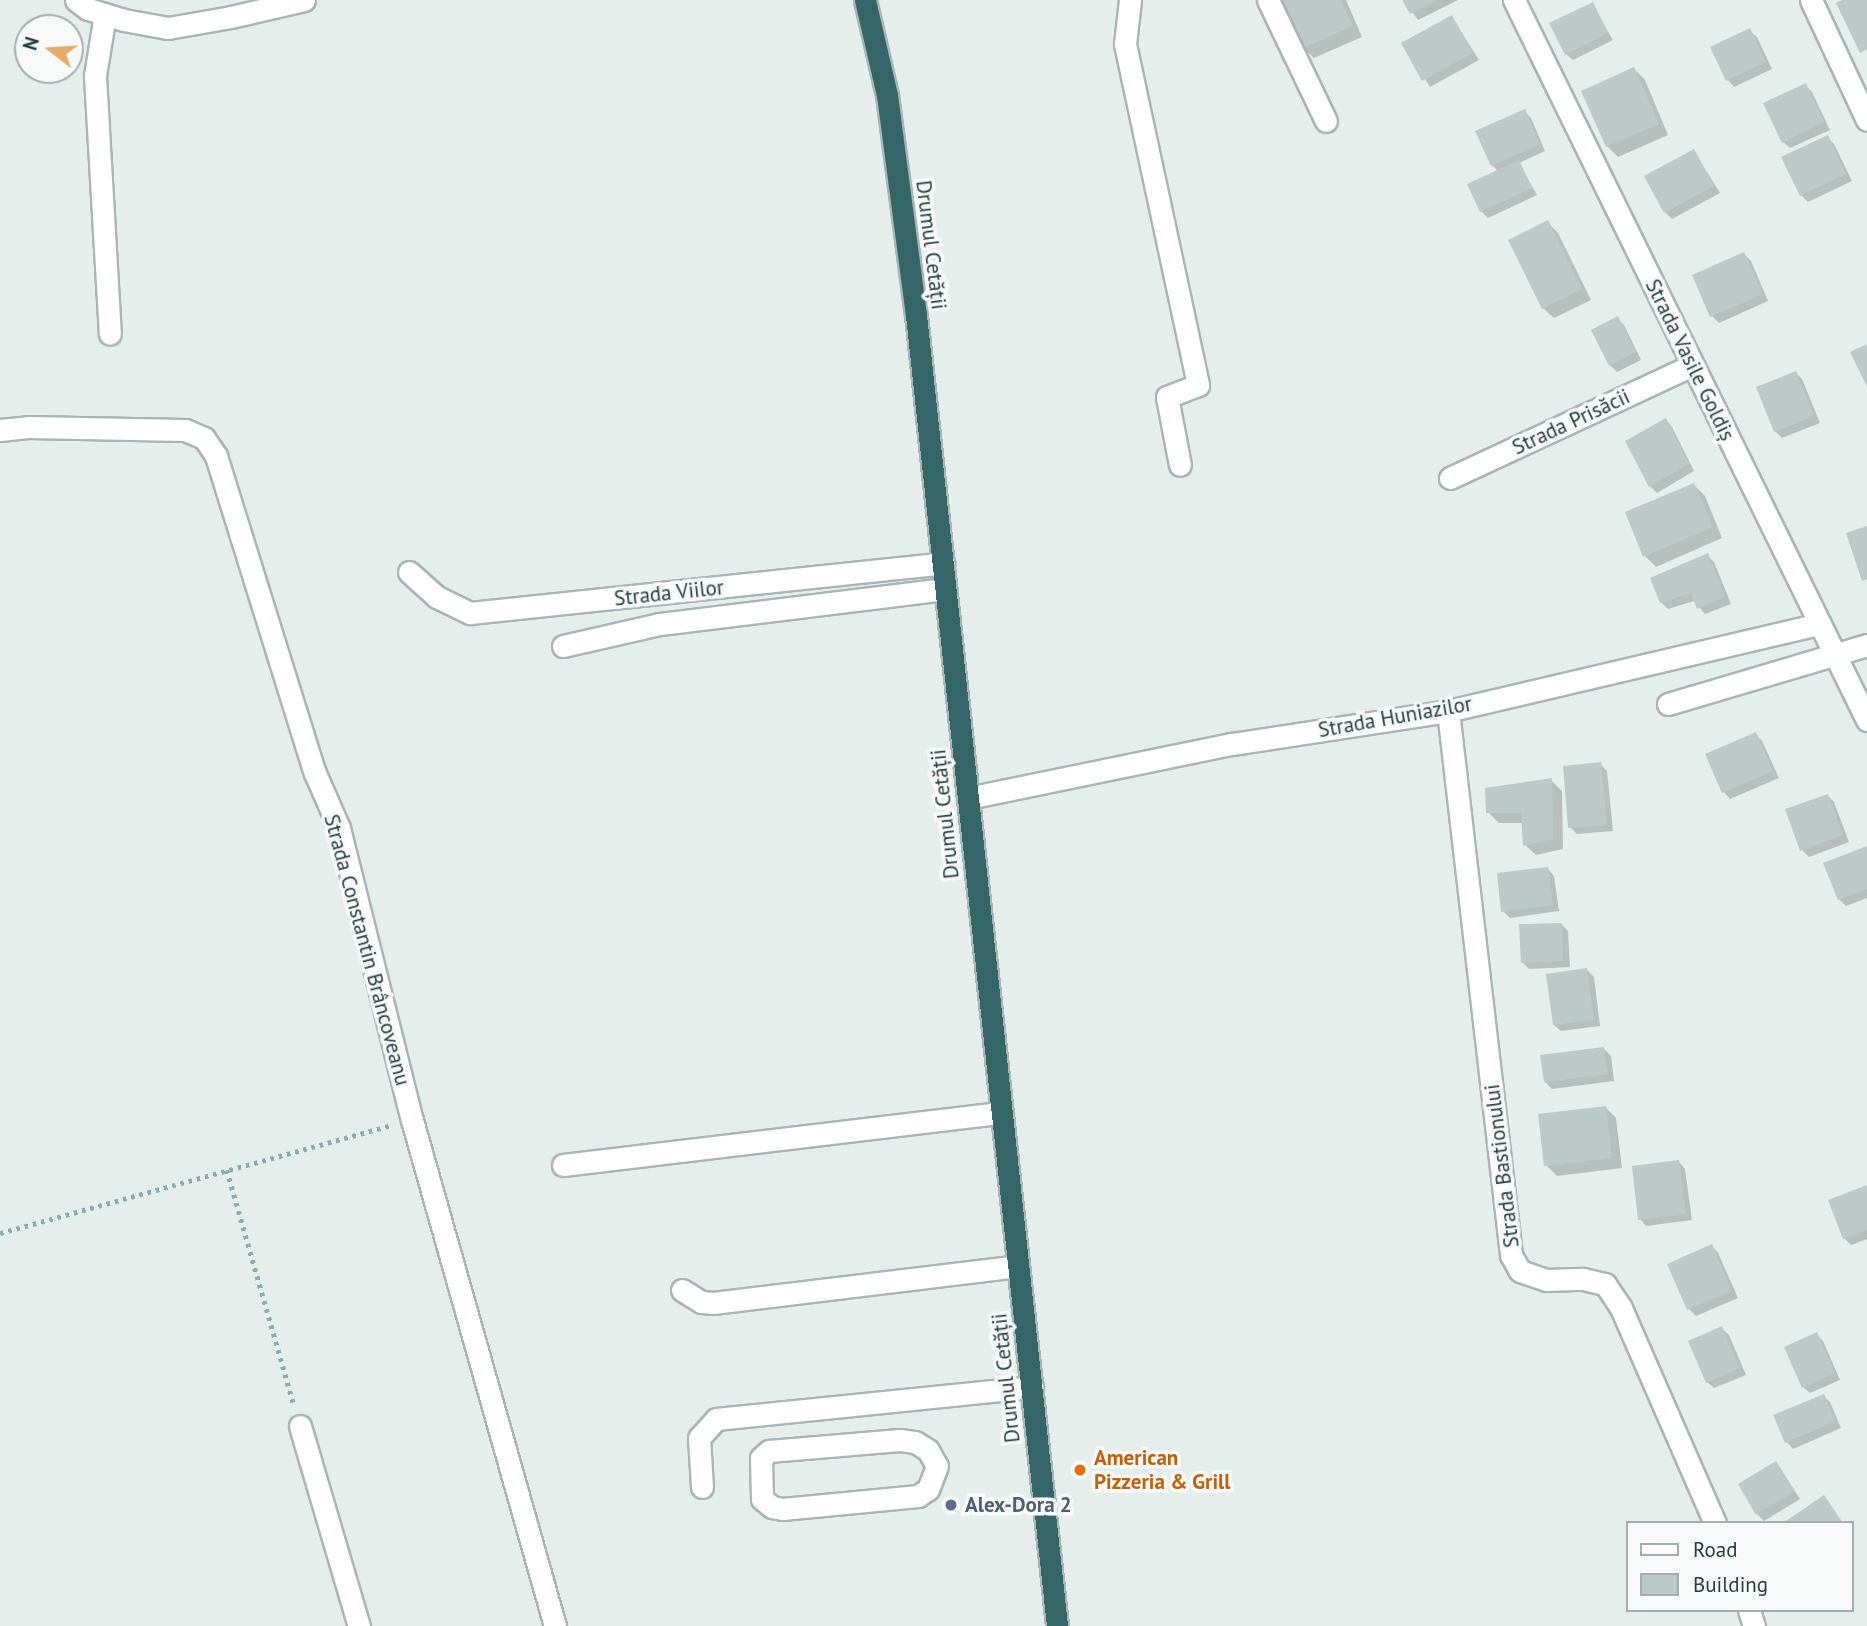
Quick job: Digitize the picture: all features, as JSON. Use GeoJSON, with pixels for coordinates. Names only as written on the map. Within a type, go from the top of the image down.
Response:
{"type":"FeatureCollection","features":[{"type":"Feature","properties":{"kind":"highway","name":"Drumul Cetății"},"geometry":{"type":"LineString","coordinates":[[865,0],[887,95],[916,316],[1057,1626]]}},
{"type":"Feature","properties":{"kind":"street"},"geometry":{"type":"LineString","coordinates":[[75,0],[88,9],[168,28],[232,18],[304,0]]}},
{"type":"Feature","properties":{"kind":"street"},"geometry":{"type":"LineString","coordinates":[[1130,0],[1125,44],[1198,385],[1167,397],[1180,465]]}},
{"type":"Feature","properties":{"kind":"street"},"geometry":{"type":"LineString","coordinates":[[1268,0],[1326,121]]}},
{"type":"Feature","properties":{"kind":"street","name":"Strada Vasile Goldiș"},"geometry":{"type":"LineString","coordinates":[[1514,0],[1867,720]]}},
{"type":"Feature","properties":{"kind":"street"},"geometry":{"type":"LineString","coordinates":[[1811,0],[1867,120]]}},
{"type":"Feature","properties":{"kind":"street"},"geometry":{"type":"LineString","coordinates":[[105,14],[95,76],[110,334]]}},
{"type":"Feature","properties":{"kind":"street","name":"Strada Prisăcii"},"geometry":{"type":"LineString","coordinates":[[1450,478],[1692,365]]}},
{"type":"Feature","properties":{"kind":"street","name":"Strada Constantin Brâncoveanu"},"geometry":{"type":"LineString","coordinates":[[0,430],[28,427],[186,430],[204,438],[216,456],[315,774],[339,828],[412,1119],[555,1626]]}},
{"type":"Feature","properties":{"kind":"street","name":"Strada Viilor"},"geometry":{"type":"LineString","coordinates":[[409,572],[437,597],[470,613],[943,563]]}},
{"type":"Feature","properties":{"kind":"street"},"geometry":{"type":"LineString","coordinates":[[563,646],[660,624],[945,589]]}},
{"type":"Feature","properties":{"kind":"street","name":"Strada Huniazilor"},"geometry":{"type":"LineString","coordinates":[[968,798],[1232,744],[1448,711],[1820,625]]}},
{"type":"Feature","properties":{"kind":"street"},"geometry":{"type":"LineString","coordinates":[[1668,704],[1867,645]]}},
{"type":"Feature","properties":{"kind":"street","name":"Strada Bastionului"},"geometry":{"type":"LineString","coordinates":[[1448,711],[1511,1255],[1520,1271],[1546,1280],[1583,1279],[1605,1284],[1621,1308],[1714,1521]]}},
{"type":"Feature","properties":{"kind":"street"},"geometry":{"type":"LineString","coordinates":[[563,1165],[1002,1113]]}},
{"type":"Feature","properties":{"kind":"street"},"geometry":{"type":"LineString","coordinates":[[682,1290],[701,1302],[713,1303],[1018,1266]]}},
{"type":"Feature","properties":{"kind":"street"},"geometry":{"type":"LineString","coordinates":[[702,1487],[699,1438],[716,1419],[1031,1387]]}},
{"type":"Feature","properties":{"kind":"street"},"geometry":{"type":"LineString","coordinates":[[300,1426],[359,1626]]}},
{"type":"Feature","properties":{"kind":"street"},"geometry":{"type":"LineString","coordinates":[[900,1440],[915,1442],[928,1450],[937,1466],[928,1489],[918,1496],[783,1509],[772,1507],[762,1499],[761,1458],[769,1451],[900,1440]]}},
{"type":"Feature","properties":{"kind":"path"},"geometry":{"type":"LineString","coordinates":[[0,1233],[412,1119]]}},
{"type":"Feature","properties":{"kind":"path"},"geometry":{"type":"LineString","coordinates":[[227,1170],[300,1426]]}},
{"type":"Feature","properties":{"kind":"building"},"geometry":{"type":"Polygon","coordinates":[[[1280,0],[1341,0],[1353,26],[1302,49],[1280,0]]]}},
{"type":"Feature","properties":{"kind":"building"},"geometry":{"type":"Polygon","coordinates":[[[1402,0],[1438,0],[1410,14],[1402,0]]]}},
{"type":"Feature","properties":{"kind":"building"},"geometry":{"type":"Polygon","coordinates":[[[1842,0],[1867,0],[1867,49],[1860,53],[1836,3],[1842,0]]]}},
{"type":"Feature","properties":{"kind":"building"},"geometry":{"type":"Polygon","coordinates":[[[1593,2],[1608,33],[1565,55],[1549,23],[1593,2]]]}},
{"type":"Feature","properties":{"kind":"building"},"geometry":{"type":"Polygon","coordinates":[[[1452,15],[1473,53],[1422,81],[1401,43],[1452,15]]]}},
{"type":"Feature","properties":{"kind":"building"},"geometry":{"type":"Polygon","coordinates":[[[1750,28],[1766,62],[1726,81],[1710,47],[1750,28]]]}},
{"type":"Feature","properties":{"kind":"building"},"geometry":{"type":"Polygon","coordinates":[[[1634,67],[1659,124],[1606,147],[1581,91],[1634,67]]]}},
{"type":"Feature","properties":{"kind":"building"},"geometry":{"type":"Polygon","coordinates":[[[1806,83],[1824,122],[1782,143],[1763,103],[1806,83]]]}},
{"type":"Feature","properties":{"kind":"building"},"geometry":{"type":"Polygon","coordinates":[[[1525,109],[1540,144],[1491,166],[1475,131],[1525,109]]]}},
{"type":"Feature","properties":{"kind":"building"},"geometry":{"type":"Polygon","coordinates":[[[1828,135],[1846,174],[1800,196],[1781,157],[1828,135]]]}},
{"type":"Feature","properties":{"kind":"building"},"geometry":{"type":"Polygon","coordinates":[[[1694,149],[1714,186],[1664,213],[1644,176],[1694,149]]]}},
{"type":"Feature","properties":{"kind":"building"},"geometry":{"type":"Polygon","coordinates":[[[1519,160],[1532,188],[1480,212],[1467,184],[1519,160]]]}},
{"type":"Feature","properties":{"kind":"building"},"geometry":{"type":"Polygon","coordinates":[[[1548,220],[1582,289],[1542,309],[1508,240],[1548,220]]]}},
{"type":"Feature","properties":{"kind":"building"},"geometry":{"type":"Polygon","coordinates":[[[1744,252],[1763,294],[1710,317],[1692,275],[1744,252]]]}},
{"type":"Feature","properties":{"kind":"building"},"geometry":{"type":"Polygon","coordinates":[[[1618,316],[1636,352],[1609,366],[1591,330],[1618,316]]]}},
{"type":"Feature","properties":{"kind":"building"},"geometry":{"type":"Polygon","coordinates":[[[1867,344],[1867,387],[1850,352],[1867,344]]]}},
{"type":"Feature","properties":{"kind":"building"},"geometry":{"type":"Polygon","coordinates":[[[1796,371],[1814,416],[1774,432],[1756,387],[1796,371]]]}},
{"type":"Feature","properties":{"kind":"building"},"geometry":{"type":"Polygon","coordinates":[[[1666,418],[1689,464],[1649,487],[1625,441],[1666,418]]]}},
{"type":"Feature","properties":{"kind":"building"},"geometry":{"type":"Polygon","coordinates":[[[1694,483],[1713,527],[1643,557],[1625,512],[1694,483]]]}},
{"type":"Feature","properties":{"kind":"building"},"geometry":{"type":"Polygon","coordinates":[[[1867,526],[1867,579],[1862,581],[1846,533],[1867,526]]]}},
{"type":"Feature","properties":{"kind":"building"},"geometry":{"type":"Polygon","coordinates":[[[1708,553],[1725,597],[1697,609],[1691,593],[1660,603],[1650,578],[1708,553]]]}},
{"type":"Feature","properties":{"kind":"building"},"geometry":{"type":"Polygon","coordinates":[[[1756,732],[1773,771],[1722,793],[1705,754],[1756,732]]]}},
{"type":"Feature","properties":{"kind":"building"},"geometry":{"type":"Polygon","coordinates":[[[1601,762],[1607,825],[1568,828],[1563,766],[1601,762]]]}},
{"type":"Feature","properties":{"kind":"building"},"geometry":{"type":"Polygon","coordinates":[[[1552,778],[1553,839],[1523,846],[1521,813],[1486,813],[1485,788],[1552,778]]]}},
{"type":"Feature","properties":{"kind":"building"},"geometry":{"type":"Polygon","coordinates":[[[1828,794],[1843,835],[1800,851],[1785,809],[1828,794]]]}},
{"type":"Feature","properties":{"kind":"building"},"geometry":{"type":"Polygon","coordinates":[[[1867,846],[1867,889],[1838,900],[1823,863],[1867,846]]]}},
{"type":"Feature","properties":{"kind":"building"},"geometry":{"type":"Polygon","coordinates":[[[1548,867],[1553,905],[1501,912],[1497,873],[1548,867]]]}},
{"type":"Feature","properties":{"kind":"building"},"geometry":{"type":"Polygon","coordinates":[[[1562,923],[1563,961],[1521,963],[1519,924],[1562,923]]]}},
{"type":"Feature","properties":{"kind":"building"},"geometry":{"type":"Polygon","coordinates":[[[1587,968],[1594,1020],[1553,1025],[1546,974],[1587,968]]]}},
{"type":"Feature","properties":{"kind":"building"},"geometry":{"type":"Polygon","coordinates":[[[1604,1047],[1608,1074],[1544,1082],[1540,1055],[1604,1047]]]}},
{"type":"Feature","properties":{"kind":"building"},"geometry":{"type":"Polygon","coordinates":[[[1606,1106],[1612,1158],[1544,1166],[1538,1114],[1606,1106]]]}},
{"type":"Feature","properties":{"kind":"building"},"geometry":{"type":"Polygon","coordinates":[[[1679,1160],[1686,1214],[1638,1220],[1632,1166],[1679,1160]]]}},
{"type":"Feature","properties":{"kind":"building"},"geometry":{"type":"Polygon","coordinates":[[[1867,1185],[1867,1230],[1843,1239],[1828,1200],[1867,1185]]]}},
{"type":"Feature","properties":{"kind":"building"},"geometry":{"type":"Polygon","coordinates":[[[1712,1244],[1732,1291],[1687,1310],[1667,1264],[1712,1244]]]}},
{"type":"Feature","properties":{"kind":"building"},"geometry":{"type":"Polygon","coordinates":[[[1722,1326],[1740,1368],[1706,1383],[1688,1341],[1722,1326]]]}},
{"type":"Feature","properties":{"kind":"building"},"geometry":{"type":"Polygon","coordinates":[[[1817,1332],[1835,1373],[1802,1388],[1784,1347],[1817,1332]]]}},
{"type":"Feature","properties":{"kind":"building"},"geometry":{"type":"Polygon","coordinates":[[[1824,1394],[1836,1421],[1785,1443],[1773,1415],[1824,1394]]]}},
{"type":"Feature","properties":{"kind":"building"},"geometry":{"type":"Polygon","coordinates":[[[1776,1461],[1795,1491],[1756,1515],[1738,1484],[1776,1461]]]}},
{"type":"Feature","properties":{"kind":"building"},"geometry":{"type":"Polygon","coordinates":[[[1824,1495],[1842,1521],[1786,1521],[1824,1495]]]}},
{"type":"Feature","properties":{"kind":"place","name":"American Pizzeria & Grill"},"geometry":{"type":"Point","coordinates":[1080,1470]}},
{"type":"Feature","properties":{"kind":"place","name":"Alex-Dora 2"},"geometry":{"type":"Point","coordinates":[951,1505]}}]}
